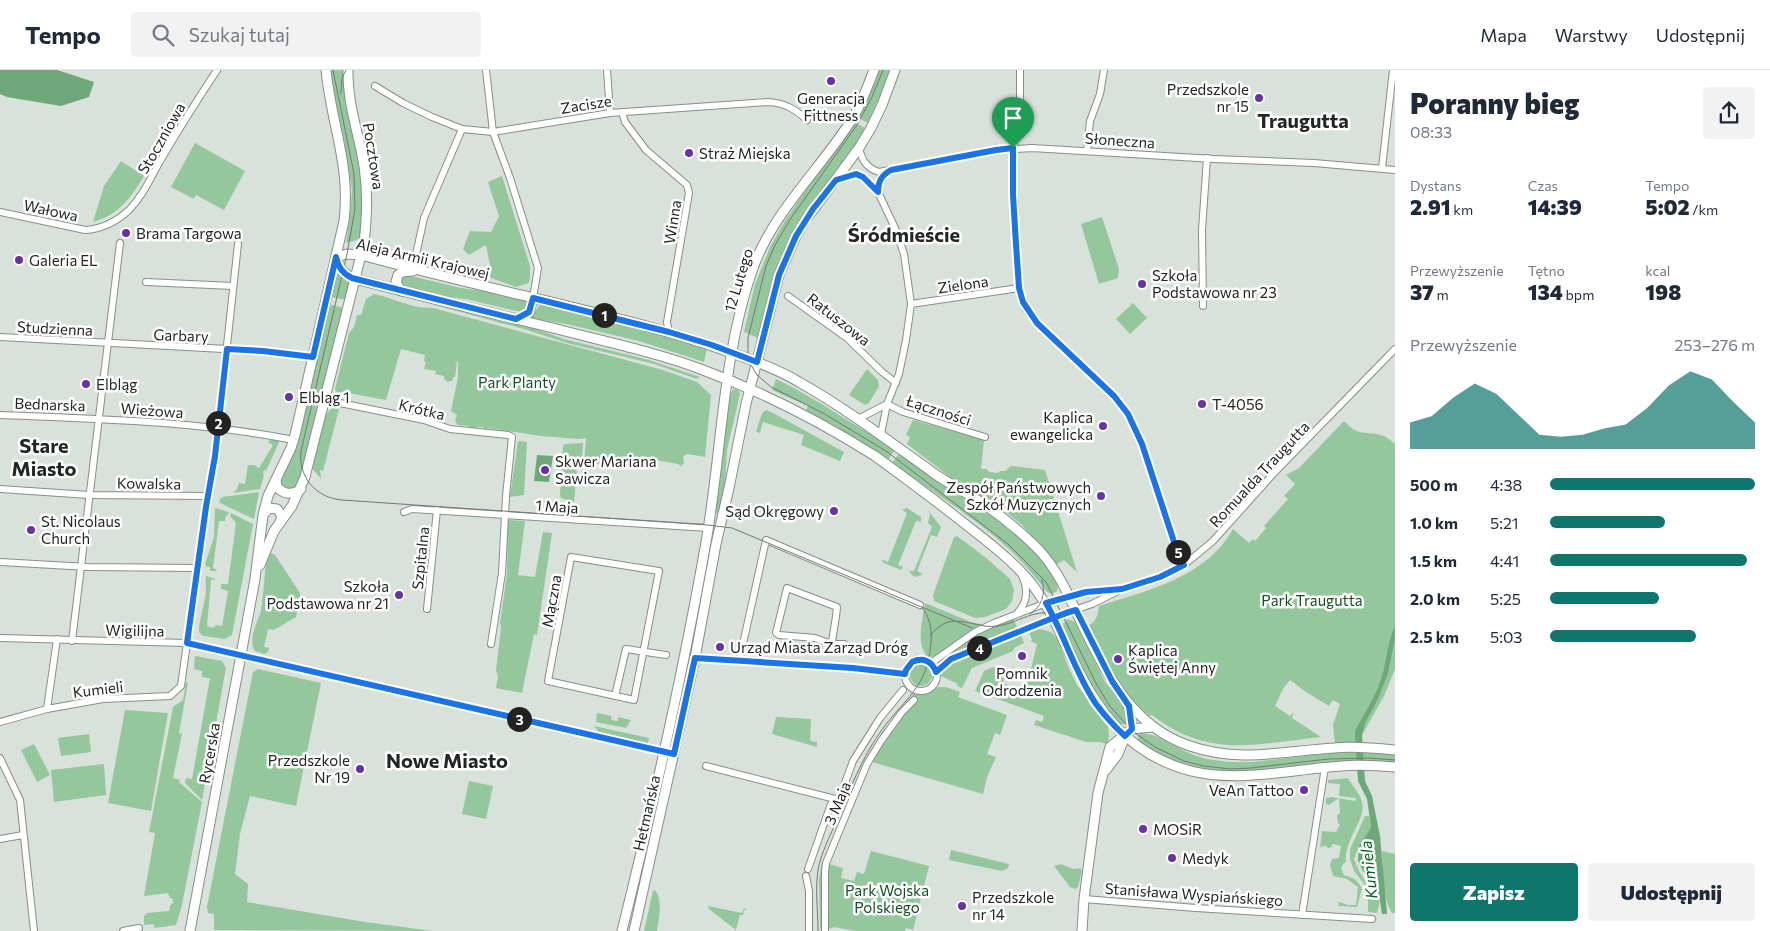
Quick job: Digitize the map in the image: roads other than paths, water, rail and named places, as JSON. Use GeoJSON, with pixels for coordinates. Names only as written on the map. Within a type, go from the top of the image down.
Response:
{"type":"FeatureCollection","features":[{"type":"Feature","properties":{"kind":"main road","name":"Pocztowa"},"geometry":{"type":"LineString","coordinates":[[268,496],[294,440],[344,221],[346,190],[342,148],[326,70]]}},
{"type":"Feature","properties":{"kind":"main road","name":"Pocztowa"},"geometry":{"type":"LineString","coordinates":[[292,506],[312,453],[361,255],[366,218],[366,184],[351,103],[348,70]]}},
{"type":"Feature","properties":{"kind":"main road","name":"12 Lutego"},"geometry":{"type":"LineString","coordinates":[[708,528],[726,379],[749,280],[762,246],[786,208],[853,117],[874,70]]}},
{"type":"Feature","properties":{"kind":"main road"},"geometry":{"type":"LineString","coordinates":[[750,388],[782,266],[805,222],[859,148],[882,105],[895,70]]}},
{"type":"Feature","properties":{"kind":"main road","name":"Aleja Armii Krajowej"},"geometry":{"type":"LineString","coordinates":[[1129,706],[1112,681],[1053,566],[1022,534],[881,434],[796,380],[757,362],[669,332],[361,255],[347,254],[336,257],[337,263],[343,272],[355,279],[646,351],[726,379],[750,388],[827,427],[875,456],[988,542],[1018,568],[1046,603],[1092,696],[1113,725],[1144,751],[1162,760],[1193,771],[1217,775],[1265,774],[1360,765],[1395,767]]}},
{"type":"Feature","properties":{"kind":"main road"},"geometry":{"type":"LineString","coordinates":[[401,291],[396,282],[398,275],[402,272],[417,269]]}},
{"type":"Feature","properties":{"kind":"main road"},"geometry":{"type":"LineString","coordinates":[[516,319],[529,312],[533,298]]}},
{"type":"Feature","properties":{"kind":"main road","name":"Hetmańska"},"geometry":{"type":"LineString","coordinates":[[634,931],[695,658],[720,524],[750,388]]}},
{"type":"Feature","properties":{"kind":"main road"},"geometry":{"type":"LineString","coordinates":[[276,480],[277,487],[284,493],[293,494],[300,489]]}},
{"type":"Feature","properties":{"kind":"main road","name":"Rycerska"},"geometry":{"type":"LineString","coordinates":[[190,931],[255,579],[263,515],[268,496]]}},
{"type":"Feature","properties":{"kind":"main road","name":"Rycerska"},"geometry":{"type":"LineString","coordinates":[[255,579],[264,551],[292,506]]}},
{"type":"Feature","properties":{"kind":"main road"},"geometry":{"type":"LineString","coordinates":[[263,515],[269,508],[274,508],[281,513],[280,523]]}},
{"type":"Feature","properties":{"kind":"main road","name":"Hetmańska"},"geometry":{"type":"LineString","coordinates":[[622,931],[685,659],[708,528]]}},
{"type":"Feature","properties":{"kind":"main road"},"geometry":{"type":"LineString","coordinates":[[1129,706],[1152,727],[1186,746],[1228,756],[1253,756],[1359,747],[1395,750]]}},
{"type":"Feature","properties":{"kind":"main road"},"geometry":{"type":"LineString","coordinates":[[1129,706],[1132,729]]}},
{"type":"Feature","properties":{"kind":"main road"},"geometry":{"type":"LineString","coordinates":[[1082,931],[1084,899],[1098,793],[1104,772],[1118,754],[1125,736],[1132,729],[1152,727]]}},
{"type":"Feature","properties":{"kind":"street","name":"Stoczniowa"},"geometry":{"type":"LineString","coordinates":[[122,216],[147,186],[160,160],[217,70]]}},
{"type":"Feature","properties":{"kind":"street"},"geometry":{"type":"LineString","coordinates":[[486,70],[493,132],[510,178],[538,268],[533,298]]}},
{"type":"Feature","properties":{"kind":"street"},"geometry":{"type":"LineString","coordinates":[[607,70],[610,113]]}},
{"type":"Feature","properties":{"kind":"street"},"geometry":{"type":"LineString","coordinates":[[1020,70],[1020,102],[1013,148],[1013,198],[1019,288],[1026,309],[1037,323],[1114,396],[1128,414],[1142,444],[1177,551],[1184,565]]}},
{"type":"Feature","properties":{"kind":"street"},"geometry":{"type":"LineString","coordinates":[[1087,150],[1090,121],[1100,94],[1104,70]]}},
{"type":"Feature","properties":{"kind":"street"},"geometry":{"type":"LineString","coordinates":[[1382,168],[1393,70]]}},
{"type":"Feature","properties":{"kind":"street","name":"Zacisze"},"geometry":{"type":"LineString","coordinates":[[375,86],[402,103],[462,129],[493,132],[610,113],[774,102],[790,106],[807,120]]}},
{"type":"Feature","properties":{"kind":"street","name":"Winna"},"geometry":{"type":"LineString","coordinates":[[622,112],[625,122],[646,150],[686,185],[689,193],[667,325],[669,332]]}},
{"type":"Feature","properties":{"kind":"street"},"geometry":{"type":"LineString","coordinates":[[417,269],[424,218],[462,129]]}},
{"type":"Feature","properties":{"kind":"street","name":"Słoneczna"},"geometry":{"type":"LineString","coordinates":[[859,148],[862,158],[869,168],[879,172],[1013,148],[1087,150],[1314,163],[1395,170]]}},
{"type":"Feature","properties":{"kind":"street"},"geometry":{"type":"LineString","coordinates":[[1203,306],[1202,230],[1207,158]]}},
{"type":"Feature","properties":{"kind":"street"},"geometry":{"type":"LineString","coordinates":[[878,192],[878,184],[881,177],[891,170]]}},
{"type":"Feature","properties":{"kind":"street"},"geometry":{"type":"LineString","coordinates":[[836,180],[856,174],[863,177],[878,192],[895,228],[904,254],[910,304],[906,340],[896,383],[886,404],[881,434]]}},
{"type":"Feature","properties":{"kind":"street","name":"Wałowa"},"geometry":{"type":"LineString","coordinates":[[0,212],[85,230],[104,227],[122,216]]}},
{"type":"Feature","properties":{"kind":"street"},"geometry":{"type":"LineString","coordinates":[[72,641],[120,243]]}},
{"type":"Feature","properties":{"kind":"street","name":"Kumieli"},"geometry":{"type":"LineString","coordinates":[[0,722],[47,709],[104,699],[170,696],[181,686],[215,456],[238,244]]}},
{"type":"Feature","properties":{"kind":"street"},"geometry":{"type":"LineString","coordinates":[[146,282],[233,286]]}},
{"type":"Feature","properties":{"kind":"street","name":"Zielona"},"geometry":{"type":"LineString","coordinates":[[910,304],[1019,288]]}},
{"type":"Feature","properties":{"kind":"street","name":"Ratuszowa"},"geometry":{"type":"LineString","coordinates":[[788,296],[847,338],[881,372],[896,383]]}},
{"type":"Feature","properties":{"kind":"street","name":"Studzienna"},"geometry":{"type":"LineString","coordinates":[[0,337],[108,343]]}},
{"type":"Feature","properties":{"kind":"street","name":"Garbary"},"geometry":{"type":"LineString","coordinates":[[108,343],[263,351],[313,357]]}},
{"type":"Feature","properties":{"kind":"street","name":"Romualda Traugutta"},"geometry":{"type":"LineString","coordinates":[[936,672],[951,659],[1054,617],[1092,604],[1122,589],[1160,577],[1184,565],[1213,541],[1274,473],[1395,349]]}},
{"type":"Feature","properties":{"kind":"street","name":"Krótka"},"geometry":{"type":"LineString","coordinates":[[325,400],[424,420],[450,429],[512,437],[505,515]]}},
{"type":"Feature","properties":{"kind":"street"},"geometry":{"type":"LineString","coordinates":[[858,419],[886,404]]}},
{"type":"Feature","properties":{"kind":"street","name":"Łączności"},"geometry":{"type":"LineString","coordinates":[[886,404],[903,412],[985,438]]}},
{"type":"Feature","properties":{"kind":"street","name":"Bednarska"},"geometry":{"type":"LineString","coordinates":[[0,415],[99,419]]}},
{"type":"Feature","properties":{"kind":"street","name":"Wieżowa"},"geometry":{"type":"LineString","coordinates":[[99,419],[218,427],[294,440]]}},
{"type":"Feature","properties":{"kind":"street","name":"Kowalska"},"geometry":{"type":"LineString","coordinates":[[0,489],[89,495],[208,496]]}},
{"type":"Feature","properties":{"kind":"street","name":"1 Maja"},"geometry":{"type":"LineString","coordinates":[[404,512],[412,509],[437,510],[708,528]]}},
{"type":"Feature","properties":{"kind":"street","name":"Szpitalna"},"geometry":{"type":"LineString","coordinates":[[427,609],[437,510]]}},
{"type":"Feature","properties":{"kind":"street"},"geometry":{"type":"LineString","coordinates":[[491,644],[502,573],[505,515]]}},
{"type":"Feature","properties":{"kind":"street"},"geometry":{"type":"LineString","coordinates":[[739,662],[766,540],[920,605]]}},
{"type":"Feature","properties":{"kind":"street","name":"Mączna"},"geometry":{"type":"LineString","coordinates":[[571,557],[659,571],[644,651],[634,700],[548,681],[571,557]]}},
{"type":"Feature","properties":{"kind":"street"},"geometry":{"type":"LineString","coordinates":[[0,562],[80,567],[197,568]]}},
{"type":"Feature","properties":{"kind":"street"},"geometry":{"type":"LineString","coordinates":[[1014,615],[1023,606],[1026,597],[1026,584],[1018,568]]}},
{"type":"Feature","properties":{"kind":"street"},"geometry":{"type":"LineString","coordinates":[[831,648],[837,607],[787,588],[776,633],[779,636],[815,638],[831,648],[844,644]]}},
{"type":"Feature","properties":{"kind":"street","name":"Romualda Traugutta"},"geometry":{"type":"LineString","coordinates":[[931,663],[975,632],[1014,615],[1046,603],[1086,592],[1122,589]]}},
{"type":"Feature","properties":{"kind":"street","name":"Wigilijna"},"geometry":{"type":"LineString","coordinates":[[0,638],[187,643],[674,754]]}},
{"type":"Feature","properties":{"kind":"street","name":"Kumieli"},"geometry":{"type":"LineString","coordinates":[[47,709],[57,639]]}},
{"type":"Feature","properties":{"kind":"street"},"geometry":{"type":"LineString","coordinates":[[615,696],[626,649],[666,655]]}},
{"type":"Feature","properties":{"kind":"street"},"geometry":{"type":"LineString","coordinates":[[695,658],[853,668],[905,674]]}},
{"type":"Feature","properties":{"kind":"street"},"geometry":{"type":"LineString","coordinates":[[924,659],[931,663],[936,672],[934,684],[920,691],[908,684],[905,674],[912,662],[924,659]]}},
{"type":"Feature","properties":{"kind":"street","name":"3 Maja"},"geometry":{"type":"LineString","coordinates":[[809,931],[807,872],[853,762],[880,718],[903,690]]}},
{"type":"Feature","properties":{"kind":"street","name":"3 Maja"},"geometry":{"type":"LineString","coordinates":[[825,931],[825,872],[833,847],[867,764],[902,712],[914,700]]}},
{"type":"Feature","properties":{"kind":"street"},"geometry":{"type":"LineString","coordinates":[[0,758],[20,800],[34,931]]}},
{"type":"Feature","properties":{"kind":"street"},"geometry":{"type":"LineString","coordinates":[[706,766],[836,803]]}},
{"type":"Feature","properties":{"kind":"street","name":"Stanisława Wyspiańskiego"},"geometry":{"type":"LineString","coordinates":[[1302,914],[1325,767]]}},
{"type":"Feature","properties":{"kind":"street"},"geometry":{"type":"LineString","coordinates":[[0,839],[23,835]]}},
{"type":"Feature","properties":{"kind":"street","name":"Stanisława Wyspiańskiego"},"geometry":{"type":"LineString","coordinates":[[1084,899],[1372,919]]}},
{"type":"Feature","properties":{"kind":"street"},"geometry":{"type":"LineString","coordinates":[[123,931],[139,928]]}},
{"type":"Feature","properties":{"kind":"water"},"geometry":{"type":"Polygon","coordinates":[[[0,70],[57,70],[94,82],[89,97],[61,106],[7,97],[0,94],[0,70]]]}},
{"type":"Feature","properties":{"kind":"water"},"geometry":{"type":"Polygon","coordinates":[[[537,455],[553,456],[549,482],[534,481],[537,455]]]}},
{"type":"Feature","properties":{"kind":"water","name":"Kumiela"},"geometry":{"type":"Polygon","coordinates":[[[1395,626],[1395,638],[1388,673],[1378,699],[1365,723],[1362,735],[1365,781],[1372,796],[1380,836],[1387,914],[1382,914],[1379,894],[1358,861],[1359,846],[1371,827],[1367,799],[1358,781],[1355,731],[1379,686],[1395,626]]]}},
{"type":"Feature","properties":{"kind":"tram line"},"geometry":{"type":"LineString","coordinates":[[333,70],[354,174],[355,209],[347,254],[301,451],[302,469],[317,490],[324,495],[342,500],[732,528],[972,628]]}},
{"type":"Feature","properties":{"kind":"tram line"},"geometry":{"type":"LineString","coordinates":[[341,93],[342,78],[346,70]]}},
{"type":"Feature","properties":{"kind":"tram line"},"geometry":{"type":"LineString","coordinates":[[883,70],[872,97],[857,125],[791,218],[775,245],[766,266],[748,338],[748,354],[751,365],[757,375],[771,387],[823,413],[886,451],[1008,544],[1046,582],[1097,685],[1109,705],[1131,730],[1155,747],[1184,761],[1230,769],[1328,759],[1369,758],[1395,760]]}},
{"type":"Feature","properties":{"kind":"tram line"},"geometry":{"type":"LineString","coordinates":[[1030,614],[1042,599],[1044,590],[1042,580]]}},
{"type":"Feature","properties":{"kind":"tram line"},"geometry":{"type":"LineString","coordinates":[[818,931],[817,878],[819,864],[826,845],[868,752],[886,724],[920,682],[927,666],[931,631],[930,622],[922,608]]}},
{"type":"Feature","properties":{"kind":"tram line"},"geometry":{"type":"LineString","coordinates":[[930,636],[942,625],[954,621],[992,627],[1040,613],[1048,613],[1065,619]]}},
{"type":"Feature","properties":{"kind":"place","name":"Generacja Fittness"},"geometry":{"type":"Point","coordinates":[831,81]}},
{"type":"Feature","properties":{"kind":"place","name":"Przedszkole nr 15"},"geometry":{"type":"Point","coordinates":[1259,98]}},
{"type":"Feature","properties":{"kind":"place","name":"Straż Miejska"},"geometry":{"type":"Point","coordinates":[689,153]}},
{"type":"Feature","properties":{"kind":"place","name":"Brama Targowa"},"geometry":{"type":"Point","coordinates":[126,233]}},
{"type":"Feature","properties":{"kind":"place","name":"Galeria EL"},"geometry":{"type":"Point","coordinates":[19,260]}},
{"type":"Feature","properties":{"kind":"place","name":"Szkoła Podstawowa nr 23"},"geometry":{"type":"Point","coordinates":[1142,284]}},
{"type":"Feature","properties":{"kind":"place","name":"Elbląg"},"geometry":{"type":"Point","coordinates":[86,384]}},
{"type":"Feature","properties":{"kind":"place","name":"Elbląg 1"},"geometry":{"type":"Point","coordinates":[289,397]}},
{"type":"Feature","properties":{"kind":"place","name":"T-4056"},"geometry":{"type":"Point","coordinates":[1202,404]}},
{"type":"Feature","properties":{"kind":"place","name":"Kaplica ewangelicka"},"geometry":{"type":"Point","coordinates":[1103,426]}},
{"type":"Feature","properties":{"kind":"place","name":"Skwer Mariana Sawicza"},"geometry":{"type":"Point","coordinates":[545,470]}},
{"type":"Feature","properties":{"kind":"place","name":"Zespół Państwowych Szkół Muzycznych"},"geometry":{"type":"Point","coordinates":[1101,496]}},
{"type":"Feature","properties":{"kind":"place","name":"Sąd Okręgowy"},"geometry":{"type":"Point","coordinates":[834,511]}},
{"type":"Feature","properties":{"kind":"place","name":"St. Nicolaus Church"},"geometry":{"type":"Point","coordinates":[31,530]}},
{"type":"Feature","properties":{"kind":"place","name":"Szkoła Podstawowa nr 21"},"geometry":{"type":"Point","coordinates":[399,595]}},
{"type":"Feature","properties":{"kind":"place","name":"Urząd Miasta Zarząd Dróg"},"geometry":{"type":"Point","coordinates":[720,647]}},
{"type":"Feature","properties":{"kind":"place","name":"Pomnik Odrodzenia"},"geometry":{"type":"Point","coordinates":[1022,656]}},
{"type":"Feature","properties":{"kind":"place","name":"Kaplica Świętej Anny"},"geometry":{"type":"Point","coordinates":[1118,659]}},
{"type":"Feature","properties":{"kind":"place","name":"Przedszkole Nr 19"},"geometry":{"type":"Point","coordinates":[360,769]}},
{"type":"Feature","properties":{"kind":"place","name":"VeAn Tattoo"},"geometry":{"type":"Point","coordinates":[1304,790]}},
{"type":"Feature","properties":{"kind":"place","name":"MOSiR"},"geometry":{"type":"Point","coordinates":[1143,829]}},
{"type":"Feature","properties":{"kind":"place","name":"Medyk"},"geometry":{"type":"Point","coordinates":[1172,858]}},
{"type":"Feature","properties":{"kind":"place","name":"Przedszkole nr 14"},"geometry":{"type":"Point","coordinates":[962,906]}},
{"type":"Feature","properties":{"kind":"district","name":"Traugutta"},"geometry":{"type":"Point","coordinates":[1303,120]}},
{"type":"Feature","properties":{"kind":"district","name":"Śródmieście"},"geometry":{"type":"Point","coordinates":[904,234]}},
{"type":"Feature","properties":{"kind":"district","name":"Stare Miasto"},"geometry":{"type":"Point","coordinates":[44,456]}},
{"type":"Feature","properties":{"kind":"district","name":"Nowe Miasto"},"geometry":{"type":"Point","coordinates":[447,760]}},
{"type":"Feature","properties":{"kind":"park label","name":"Park Planty"},"geometry":{"type":"Point","coordinates":[517,382]}},
{"type":"Feature","properties":{"kind":"park label","name":"Park Traugutta"},"geometry":{"type":"Point","coordinates":[1312,600]}},
{"type":"Feature","properties":{"kind":"park label","name":"Park Wojska Polskiego"},"geometry":{"type":"Point","coordinates":[887,898]}}]}
